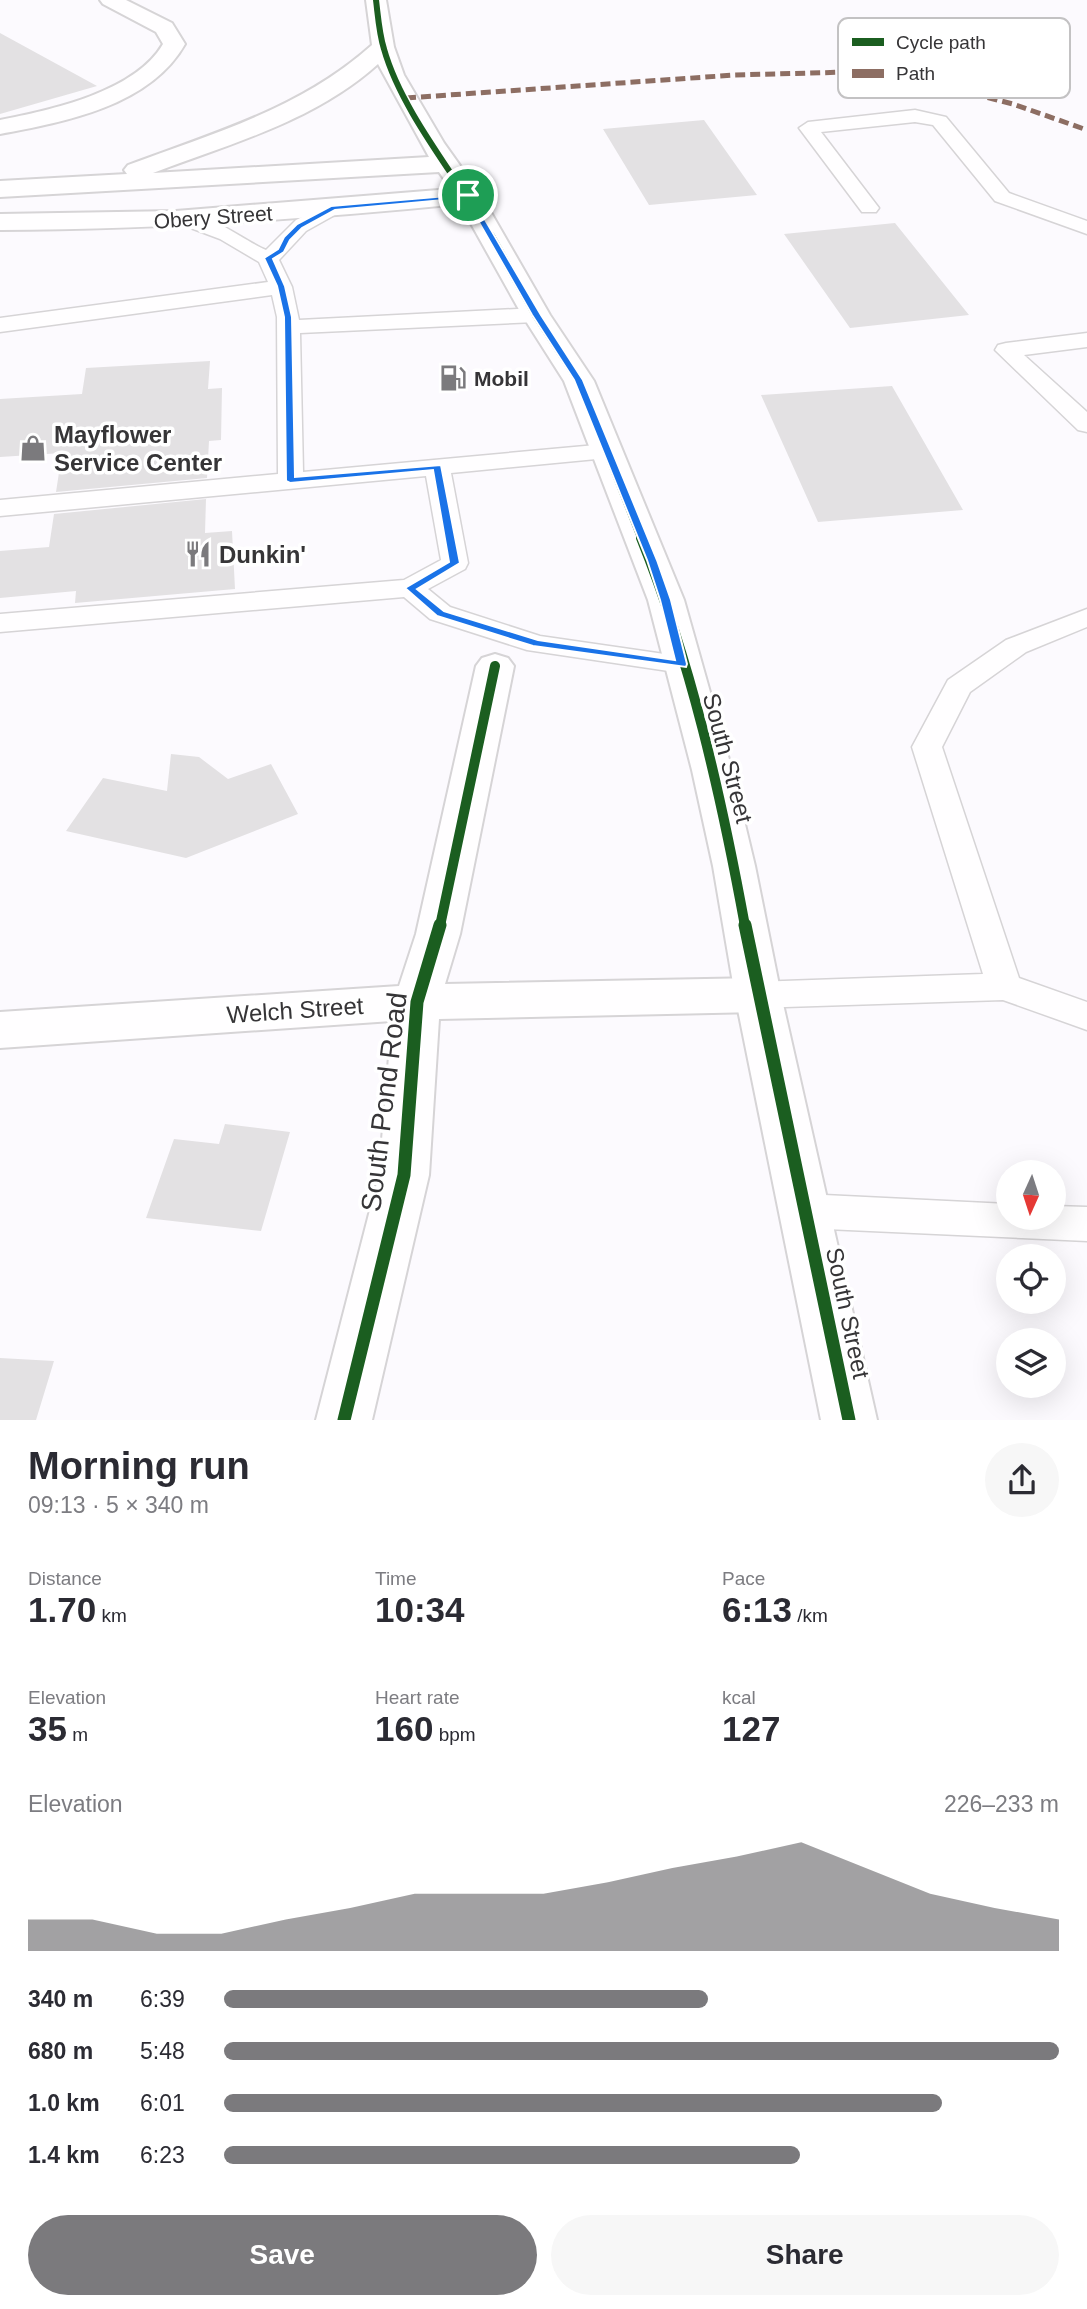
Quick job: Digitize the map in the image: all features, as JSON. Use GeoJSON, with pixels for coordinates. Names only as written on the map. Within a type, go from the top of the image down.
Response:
{"type":"FeatureCollection","features":[{"type":"Feature","properties":{"kind":"street"},"geometry":{"type":"LineString","coordinates":[[0,128],[99,100],[139,81],[172,53],[174,44],[164,28],[110,0]]}},
{"type":"Feature","properties":{"kind":"street","name":"South Street"},"geometry":{"type":"LineString","coordinates":[[376,0],[383,47],[400,88],[579,380],[666,600],[726,830],[758,995],[849,1420]]}},
{"type":"Feature","properties":{"kind":"street"},"geometry":{"type":"LineString","coordinates":[[98,183],[313,101],[353,73],[383,47]]}},
{"type":"Feature","properties":{"kind":"street","name":"Obery Street"},"geometry":{"type":"LineString","coordinates":[[0,189],[445,164]]}},
{"type":"Feature","properties":{"kind":"street","name":"Obery Street"},"geometry":{"type":"LineString","coordinates":[[0,222],[187,220],[468,195]]}},
{"type":"Feature","properties":{"kind":"street","name":"South Pond Road"},"geometry":{"type":"LineString","coordinates":[[344,1420],[404,1175],[416,1002],[438,934],[495,666]]}},
{"type":"Feature","properties":{"kind":"street","name":"Welch Street"},"geometry":{"type":"LineString","coordinates":[[0,1030],[416,1002],[758,995]]}},
{"type":"Feature","properties":{"kind":"lane"},"geometry":{"type":"LineString","coordinates":[[869,208],[808,128],[915,116],[939,121],[1002,197],[1087,228]]}},
{"type":"Feature","properties":{"kind":"lane"},"geometry":{"type":"LineString","coordinates":[[268,258],[281,250],[286,239],[300,226],[333,208]]}},
{"type":"Feature","properties":{"kind":"lane"},"geometry":{"type":"LineString","coordinates":[[187,220],[227,235],[253,253],[268,258],[281,286],[288,322],[290,481]]}},
{"type":"Feature","properties":{"kind":"lane"},"geometry":{"type":"LineString","coordinates":[[0,325],[281,286]]}},
{"type":"Feature","properties":{"kind":"lane"},"geometry":{"type":"LineString","coordinates":[[288,322],[537,315]]}},
{"type":"Feature","properties":{"kind":"lane"},"geometry":{"type":"LineString","coordinates":[[1087,340],[1006,350],[1087,425]]}},
{"type":"Feature","properties":{"kind":"lane"},"geometry":{"type":"LineString","coordinates":[[0,508],[607,451]]}},
{"type":"Feature","properties":{"kind":"lane"},"geometry":{"type":"LineString","coordinates":[[0,622],[410,588],[455,563],[438,467]]}},
{"type":"Feature","properties":{"kind":"lane"},"geometry":{"type":"LineString","coordinates":[[410,588],[440,613],[537,643],[682,664]]}},
{"type":"Feature","properties":{"kind":"lane"},"geometry":{"type":"LineString","coordinates":[[1004,987],[928,747],[958,687],[1016,646],[1087,617]]}},
{"type":"Feature","properties":{"kind":"lane"},"geometry":{"type":"LineString","coordinates":[[758,995],[1004,987],[1087,1016]]}},
{"type":"Feature","properties":{"kind":"lane"},"geometry":{"type":"LineString","coordinates":[[804,1211],[1087,1224]]}},
{"type":"Feature","properties":{"kind":"building"},"geometry":{"type":"Polygon","coordinates":[[[0,33],[97,86],[0,114],[0,33]]]}},
{"type":"Feature","properties":{"kind":"building"},"geometry":{"type":"Polygon","coordinates":[[[704,120],[757,195],[649,205],[603,129],[704,120]]]}},
{"type":"Feature","properties":{"kind":"building"},"geometry":{"type":"Polygon","coordinates":[[[895,223],[969,315],[850,328],[784,234],[895,223]]]}},
{"type":"Feature","properties":{"kind":"building"},"geometry":{"type":"Polygon","coordinates":[[[210,361],[208,389],[222,388],[221,440],[209,441],[207,478],[56,492],[62,453],[0,457],[0,399],[82,394],[86,368],[210,361]]]}},
{"type":"Feature","properties":{"kind":"building"},"geometry":{"type":"Polygon","coordinates":[[[892,386],[963,510],[818,522],[761,395],[892,386]]]}},
{"type":"Feature","properties":{"kind":"building"},"geometry":{"type":"Polygon","coordinates":[[[206,499],[205,533],[232,531],[235,589],[75,603],[76,591],[0,598],[0,551],[49,547],[54,514],[206,499]]]}},
{"type":"Feature","properties":{"kind":"building"},"geometry":{"type":"Polygon","coordinates":[[[171,754],[199,757],[228,779],[271,764],[298,814],[186,858],[66,831],[103,778],[167,791],[171,754]]]}},
{"type":"Feature","properties":{"kind":"building"},"geometry":{"type":"Polygon","coordinates":[[[225,1124],[290,1132],[261,1231],[146,1218],[174,1139],[219,1144],[225,1124]]]}},
{"type":"Feature","properties":{"kind":"building"},"geometry":{"type":"Polygon","coordinates":[[[0,1358],[54,1361],[36,1420],[0,1420],[0,1358]]]}},
{"type":"Feature","properties":{"kind":"marked path"},"geometry":{"type":"LineString","coordinates":[[406,98],[735,75],[838,72]]}},
{"type":"Feature","properties":{"kind":"marked path"},"geometry":{"type":"LineString","coordinates":[[990,98],[1087,130]]}},
{"type":"Feature","properties":{"kind":"cycle path"},"geometry":{"type":"LineString","coordinates":[[376,0],[383,47],[393,75],[432,144],[468,195],[536,315],[579,381],[666,600],[712,770],[734,866],[758,995],[849,1420]]}},
{"type":"Feature","properties":{"kind":"cycle path"},"geometry":{"type":"LineString","coordinates":[[344,1420],[404,1175],[417,1002],[438,934],[495,666]]}},
{"type":"Feature","properties":{"kind":"place","name":"Mobil"},"geometry":{"type":"Point","coordinates":[453,378]}},
{"type":"Feature","properties":{"kind":"place","name":"Mayflower Service Center"},"geometry":{"type":"Point","coordinates":[33,448]}},
{"type":"Feature","properties":{"kind":"place","name":"Dunkin'"},"geometry":{"type":"Point","coordinates":[198,554]}},
{"type":"Feature","properties":{"kind":"route"},"geometry":{"type":"LineString","coordinates":[[468,195],[482,224],[579,380],[652,560],[666,600],[682,664],[537,643],[440,613],[410,588],[455,563],[438,467],[290,481],[288,317],[281,286],[268,258],[281,250],[286,239],[300,226],[333,208],[468,195]]}}]}
